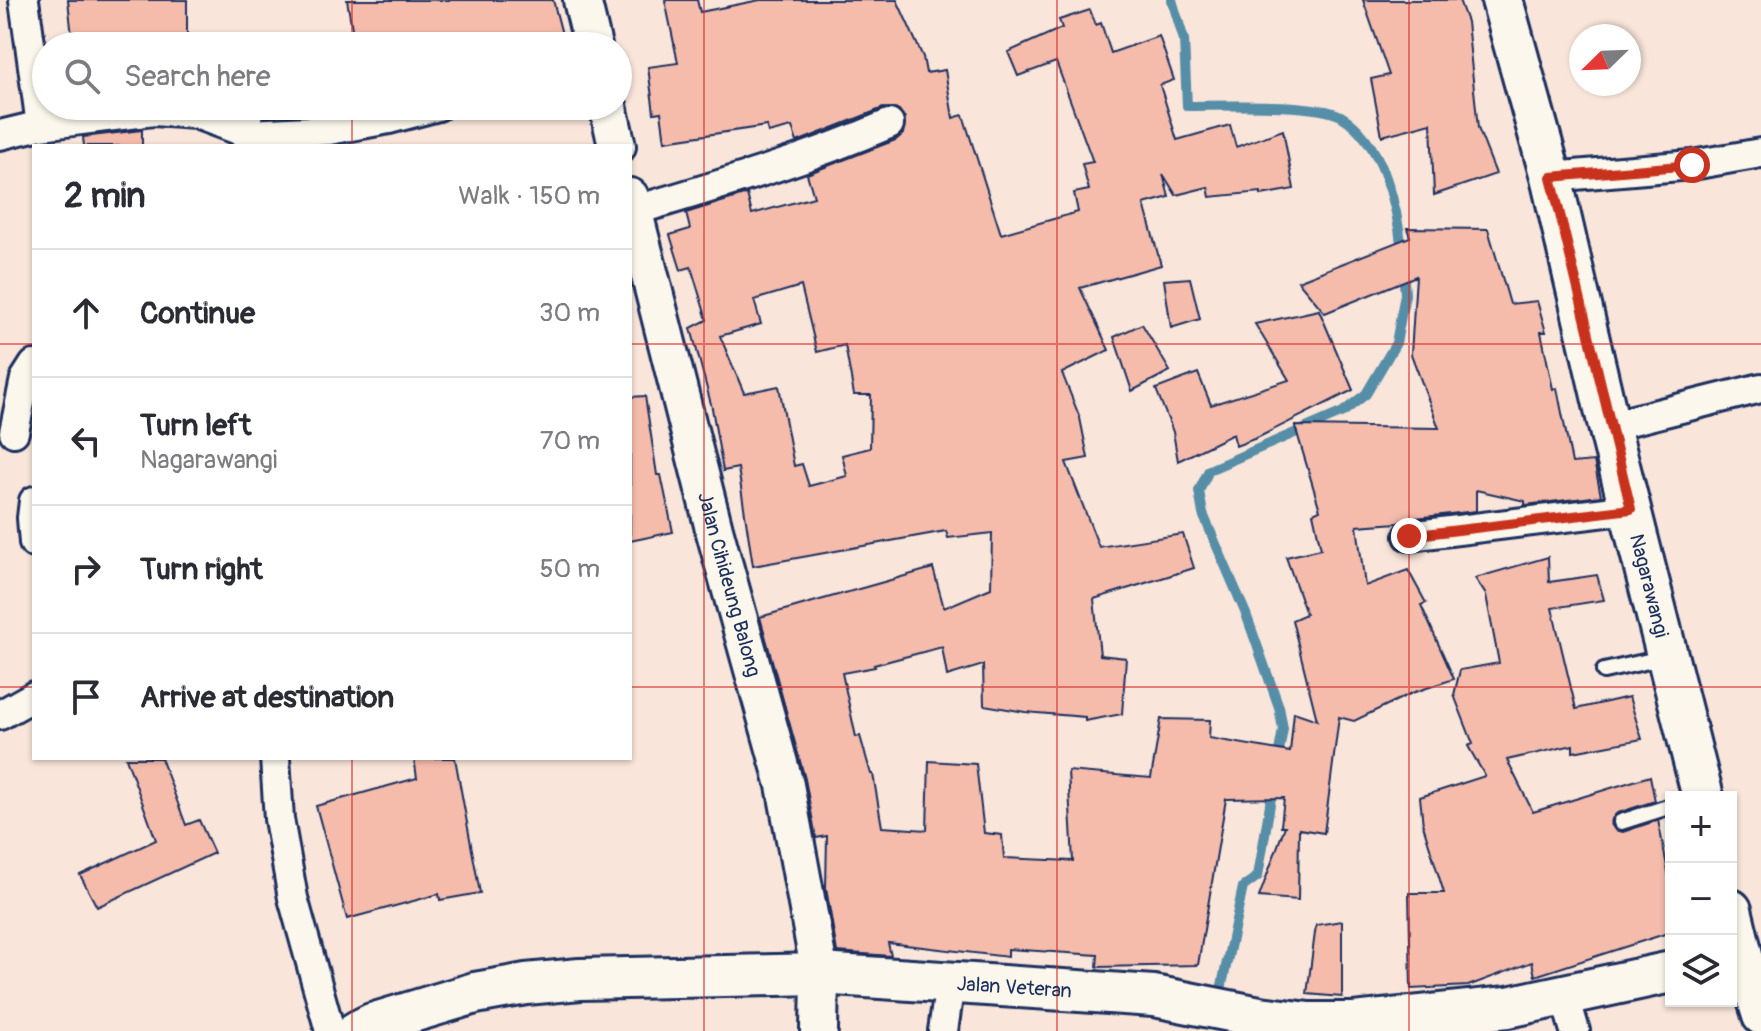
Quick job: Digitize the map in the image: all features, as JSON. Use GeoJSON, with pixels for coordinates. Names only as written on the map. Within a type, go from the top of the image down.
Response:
{"type":"FeatureCollection","features":[{"type":"Feature","properties":{"kind":"main road","name":"Nagarawangi"},"geometry":{"type":"LineString","coordinates":[[1502,0],[1551,177],[1609,426],[1701,791]]}},
{"type":"Feature","properties":{"kind":"main road","name":"Jalan Veteran"},"geometry":{"type":"LineString","coordinates":[[370,1029],[475,993],[580,979],[820,974],[1154,996],[1260,1017],[1354,1027],[1508,1007],[1570,1014],[1665,974]]}},
{"type":"Feature","properties":{"kind":"street"},"geometry":{"type":"LineString","coordinates":[[24,0],[32,59]]}},
{"type":"Feature","properties":{"kind":"street"},"geometry":{"type":"LineString","coordinates":[[582,0],[590,32]]}},
{"type":"Feature","properties":{"kind":"street"},"geometry":{"type":"LineString","coordinates":[[40,120],[41,125]]}},
{"type":"Feature","properties":{"kind":"street"},"geometry":{"type":"LineString","coordinates":[[0,135],[41,125],[81,120]]}},
{"type":"Feature","properties":{"kind":"street"},"geometry":{"type":"LineString","coordinates":[[208,120],[248,140],[384,120]]}},
{"type":"Feature","properties":{"kind":"street"},"geometry":{"type":"LineString","coordinates":[[247,120],[248,140]]}},
{"type":"Feature","properties":{"kind":"street"},"geometry":{"type":"LineString","coordinates":[[611,120],[617,144]]}},
{"type":"Feature","properties":{"kind":"street"},"geometry":{"type":"LineString","coordinates":[[632,204],[777,168],[889,124]]}},
{"type":"Feature","properties":{"kind":"street"},"geometry":{"type":"LineString","coordinates":[[1551,177],[1692,165],[1761,153]]}},
{"type":"Feature","properties":{"kind":"street","name":"Jalan Cihideung Balong"},"geometry":{"type":"LineString","coordinates":[[632,204],[714,529],[785,785],[820,974],[819,1031]]}},
{"type":"Feature","properties":{"kind":"street"},"geometry":{"type":"LineString","coordinates":[[16,437],[25,379],[32,368]]}},
{"type":"Feature","properties":{"kind":"street"},"geometry":{"type":"LineString","coordinates":[[1609,426],[1761,388]]}},
{"type":"Feature","properties":{"kind":"street"},"geometry":{"type":"LineString","coordinates":[[1409,536],[1631,509]]}},
{"type":"Feature","properties":{"kind":"street"},"geometry":{"type":"LineString","coordinates":[[0,715],[32,697]]}},
{"type":"Feature","properties":{"kind":"street"},"geometry":{"type":"LineString","coordinates":[[275,760],[279,819],[293,898],[330,1031]]}},
{"type":"Feature","properties":{"kind":"street"},"geometry":{"type":"LineString","coordinates":[[1737,958],[1761,1016]]}},
{"type":"Feature","properties":{"kind":"street"},"geometry":{"type":"LineString","coordinates":[[943,1031],[950,983]]}},
{"type":"Feature","properties":{"kind":"lane"},"geometry":{"type":"LineString","coordinates":[[1604,671],[1667,657]]}},
{"type":"Feature","properties":{"kind":"lane"},"geometry":{"type":"LineString","coordinates":[[1621,822],[1665,808]]}},
{"type":"Feature","properties":{"kind":"building"},"geometry":{"type":"Polygon","coordinates":[[[68,0],[187,0],[187,32],[71,32],[68,0]]]}},
{"type":"Feature","properties":{"kind":"building"},"geometry":{"type":"Polygon","coordinates":[[[347,0],[553,0],[561,32],[353,32],[347,0]]]}},
{"type":"Feature","properties":{"kind":"building"},"geometry":{"type":"Polygon","coordinates":[[[665,0],[697,0],[700,12],[760,0],[897,0],[923,57],[926,73],[945,70],[953,118],[963,115],[1001,234],[1078,212],[1074,193],[1089,190],[1082,164],[1093,162],[1056,62],[1018,76],[1008,52],[1062,28],[1059,20],[1090,10],[1096,25],[1101,23],[1111,53],[1159,36],[1174,80],[1160,85],[1177,140],[1230,125],[1236,147],[1283,130],[1294,189],[1261,195],[1261,192],[1210,197],[1208,187],[1176,195],[1163,174],[1169,197],[1144,204],[1161,265],[1080,288],[1109,350],[1062,373],[1080,418],[1088,458],[1066,462],[1099,547],[1183,534],[1194,568],[1094,599],[1100,655],[1126,658],[1122,714],[1085,721],[1085,717],[984,705],[983,665],[947,676],[942,647],[875,667],[842,673],[856,737],[860,736],[873,774],[882,827],[927,830],[929,761],[976,764],[984,833],[1002,835],[1004,858],[1073,861],[1068,771],[1151,778],[1161,719],[1210,720],[1209,738],[1290,752],[1294,712],[1317,720],[1292,620],[1306,614],[1286,557],[1321,549],[1313,513],[1320,510],[1295,426],[1439,428],[1411,354],[1416,276],[1325,313],[1298,281],[1410,237],[1407,228],[1488,229],[1510,304],[1537,301],[1546,332],[1541,332],[1553,389],[1557,388],[1572,463],[1594,461],[1601,496],[1525,505],[1525,501],[1476,490],[1476,511],[1357,526],[1365,586],[1408,570],[1426,603],[1421,605],[1454,679],[1412,693],[1354,721],[1339,717],[1324,833],[1299,829],[1298,900],[1259,897],[1285,826],[1281,826],[1284,798],[1226,799],[1198,965],[1097,967],[1098,955],[1008,949],[1008,957],[888,943],[891,956],[837,952],[826,888],[827,836],[816,838],[805,779],[760,617],[933,568],[944,608],[991,588],[992,533],[948,538],[946,531],[753,566],[738,468],[723,471],[712,408],[691,328],[707,320],[691,267],[681,270],[670,235],[690,229],[686,213],[747,194],[752,214],[814,197],[807,174],[896,140],[903,134],[905,118],[899,110],[883,108],[797,142],[792,127],[768,133],[767,126],[665,141],[661,112],[654,113],[648,67],[678,63],[665,0]],[[801,286],[754,300],[761,324],[720,336],[744,393],[779,386],[794,466],[802,464],[809,486],[847,476],[842,455],[870,448],[871,395],[854,395],[845,345],[817,352],[801,286]]]}},
{"type":"Feature","properties":{"kind":"building"},"geometry":{"type":"Polygon","coordinates":[[[1363,0],[1459,0],[1467,22],[1478,128],[1496,174],[1434,195],[1431,123],[1382,136],[1371,79],[1389,75],[1363,0]]]}},
{"type":"Feature","properties":{"kind":"building"},"geometry":{"type":"Polygon","coordinates":[[[142,130],[142,144],[84,144],[83,137],[142,130]]]}},
{"type":"Feature","properties":{"kind":"building"},"geometry":{"type":"Polygon","coordinates":[[[1190,278],[1200,319],[1171,328],[1164,280],[1190,278]]]}},
{"type":"Feature","properties":{"kind":"building"},"geometry":{"type":"Polygon","coordinates":[[[1319,310],[1353,390],[1259,437],[1236,446],[1233,434],[1178,461],[1173,432],[1156,389],[1198,373],[1211,405],[1289,380],[1255,324],[1319,310]]]}},
{"type":"Feature","properties":{"kind":"building"},"geometry":{"type":"Polygon","coordinates":[[[1142,324],[1170,371],[1132,391],[1114,337],[1142,324]]]}},
{"type":"Feature","properties":{"kind":"building"},"geometry":{"type":"Polygon","coordinates":[[[645,396],[657,475],[661,475],[673,532],[632,541],[632,397],[645,396]]]}},
{"type":"Feature","properties":{"kind":"building"},"geometry":{"type":"Polygon","coordinates":[[[1548,557],[1549,582],[1597,575],[1604,600],[1552,608],[1576,709],[1629,697],[1642,739],[1573,752],[1573,745],[1507,760],[1533,812],[1650,776],[1655,801],[1617,813],[1611,824],[1615,830],[1623,832],[1658,820],[1665,856],[1665,934],[1535,976],[1532,962],[1468,986],[1411,989],[1409,893],[1444,893],[1423,825],[1420,797],[1485,776],[1468,746],[1473,744],[1454,695],[1460,670],[1499,663],[1486,595],[1475,578],[1548,557]]]}},
{"type":"Feature","properties":{"kind":"building"},"geometry":{"type":"Polygon","coordinates":[[[127,760],[162,760],[186,825],[199,820],[214,853],[97,907],[80,875],[156,840],[127,760]]]}},
{"type":"Feature","properties":{"kind":"building"},"geometry":{"type":"Polygon","coordinates":[[[414,760],[455,760],[480,893],[440,900],[439,894],[347,919],[316,806],[417,778],[414,760]]]}},
{"type":"Feature","properties":{"kind":"building"},"geometry":{"type":"Polygon","coordinates":[[[1342,921],[1342,997],[1307,994],[1316,925],[1342,921]]]}},
{"type":"Feature","properties":{"kind":"waterway"},"geometry":{"type":"LineString","coordinates":[[1172,0],[1184,40],[1187,106],[1290,107],[1341,116],[1356,127],[1378,158],[1392,196],[1402,253]]}},
{"type":"Feature","properties":{"kind":"waterway"},"geometry":{"type":"LineString","coordinates":[[1277,763],[1283,729],[1279,707],[1246,614],[1203,514],[1199,491],[1209,470],[1343,412],[1366,394],[1396,343],[1405,294],[1403,269]]}},
{"type":"Feature","properties":{"kind":"waterway"},"geometry":{"type":"LineString","coordinates":[[1222,985],[1243,887],[1258,876],[1273,786]]}},
{"type":"Feature","properties":{"kind":"route"},"geometry":{"type":"LineString","coordinates":[[1409,536],[1631,509],[1551,177],[1692,165]]}}]}
